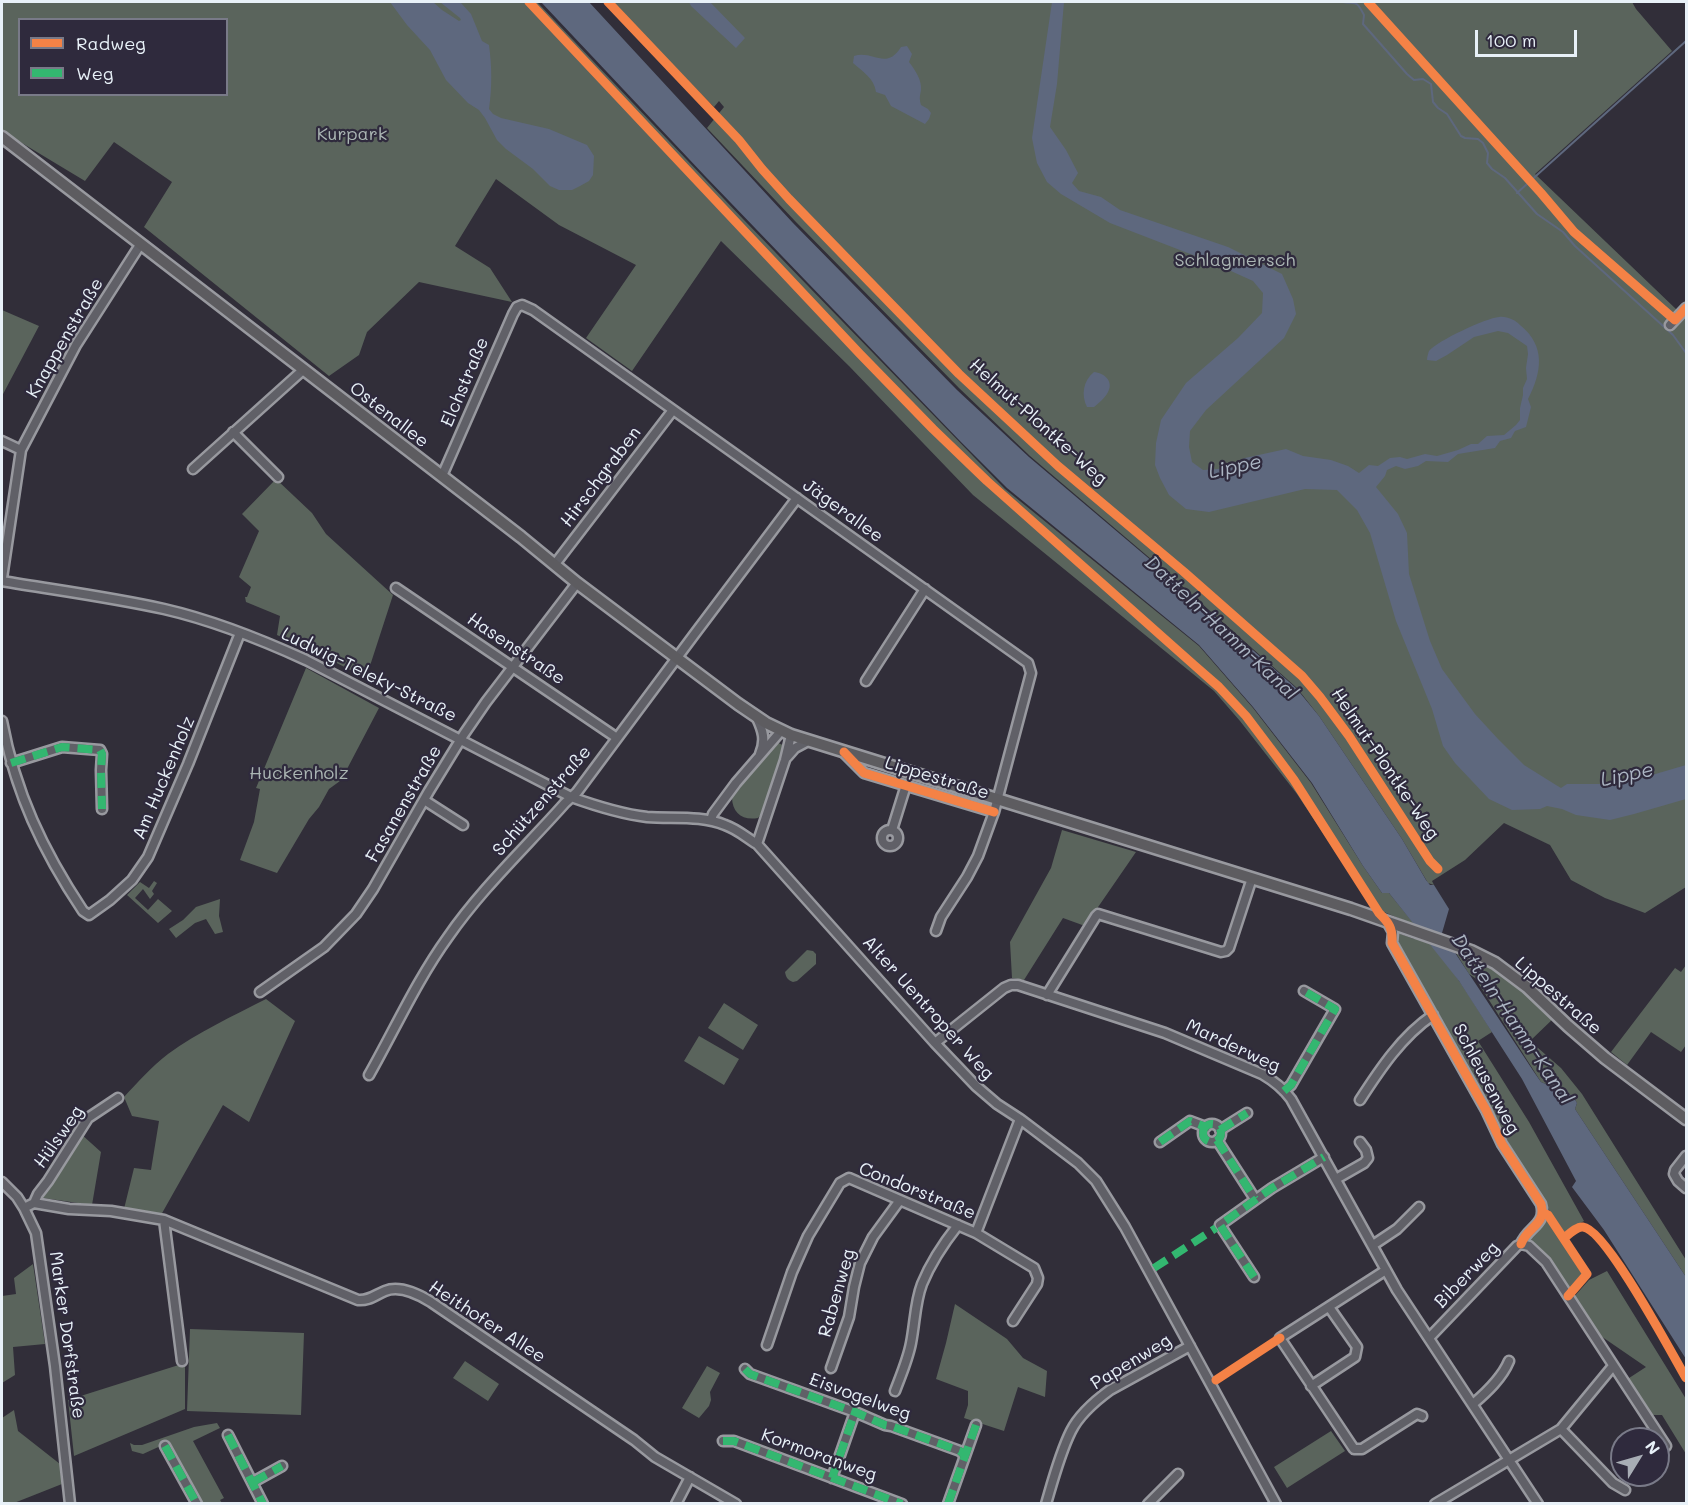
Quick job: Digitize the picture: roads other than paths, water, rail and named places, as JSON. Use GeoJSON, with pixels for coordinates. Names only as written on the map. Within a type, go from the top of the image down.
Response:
{"type":"FeatureCollection","features":[{"type":"Feature","properties":{"kind":"main road","name":"Ostenallee"},"geometry":{"type":"LineString","coordinates":[[2,137],[442,476],[577,583],[757,717],[786,733]]}},
{"type":"Feature","properties":{"kind":"main road","name":"Lippestraße"},"geometry":{"type":"LineString","coordinates":[[786,733],[1351,909],[1486,958],[1527,987],[1605,1058],[1686,1119]]}},
{"type":"Feature","properties":{"kind":"street","name":"Knappenstraße"},"geometry":{"type":"LineString","coordinates":[[2,579],[21,450],[76,345],[140,245]]}},
{"type":"Feature","properties":{"kind":"street","name":"Jägerallee"},"geometry":{"type":"LineString","coordinates":[[522,305],[533,310],[1028,663],[1031,673],[998,800]]}},
{"type":"Feature","properties":{"kind":"street","name":"Elchstraße"},"geometry":{"type":"LineString","coordinates":[[442,476],[513,314],[517,307],[522,305]]}},
{"type":"Feature","properties":{"kind":"street"},"geometry":{"type":"LineString","coordinates":[[1670,326],[1686,308]]}},
{"type":"Feature","properties":{"kind":"street"},"geometry":{"type":"LineString","coordinates":[[193,469],[303,370]]}},
{"type":"Feature","properties":{"kind":"street","name":"Hirschgraben"},"geometry":{"type":"LineString","coordinates":[[555,564],[673,410]]}},
{"type":"Feature","properties":{"kind":"street"},"geometry":{"type":"LineString","coordinates":[[233,432],[278,477]]}},
{"type":"Feature","properties":{"kind":"street"},"geometry":{"type":"LineString","coordinates":[[2,441],[21,450]]}},
{"type":"Feature","properties":{"kind":"street","name":"Schützenstraße"},"geometry":{"type":"LineString","coordinates":[[369,1076],[423,975],[447,938],[471,906],[577,792],[797,498]]}},
{"type":"Feature","properties":{"kind":"street","name":"Ludwig-Teleky-Straße"},"geometry":{"type":"LineString","coordinates":[[2,579],[164,609],[240,633],[306,660],[571,797],[603,808],[646,817],[711,820]]}},
{"type":"Feature","properties":{"kind":"street","name":"Fasanenstraße"},"geometry":{"type":"LineString","coordinates":[[260,992],[324,947],[356,914],[461,739],[486,702],[577,583]]}},
{"type":"Feature","properties":{"kind":"street","name":"Hasenstraße"},"geometry":{"type":"LineString","coordinates":[[396,588],[617,738]]}},
{"type":"Feature","properties":{"kind":"street"},"geometry":{"type":"LineString","coordinates":[[866,681],[925,589]]}},
{"type":"Feature","properties":{"kind":"street","name":"Am Huckenholz"},"geometry":{"type":"LineString","coordinates":[[11,763],[28,811],[58,873],[83,911],[89,915],[132,880],[148,857],[240,633]]}},
{"type":"Feature","properties":{"kind":"street"},"geometry":{"type":"LineString","coordinates":[[757,717],[764,737],[757,759]]}},
{"type":"Feature","properties":{"kind":"street"},"geometry":{"type":"LineString","coordinates":[[2,721],[11,763],[62,747],[99,750],[102,754],[102,808]]}},
{"type":"Feature","properties":{"kind":"street"},"geometry":{"type":"LineString","coordinates":[[711,820],[713,814],[757,759],[786,733]]}},
{"type":"Feature","properties":{"kind":"street"},"geometry":{"type":"LineString","coordinates":[[757,844],[785,760],[786,733]]}},
{"type":"Feature","properties":{"kind":"street"},"geometry":{"type":"LineString","coordinates":[[785,760],[795,748],[808,741]]}},
{"type":"Feature","properties":{"kind":"street","name":"Lippestraße"},"geometry":{"type":"LineString","coordinates":[[844,752],[864,773],[994,812]]}},
{"type":"Feature","properties":{"kind":"street"},"geometry":{"type":"LineString","coordinates":[[892,830],[906,785]]}},
{"type":"Feature","properties":{"kind":"street"},"geometry":{"type":"LineString","coordinates":[[424,800],[463,825]]}},
{"type":"Feature","properties":{"kind":"street"},"geometry":{"type":"LineString","coordinates":[[936,931],[941,917],[978,856],[998,800]]}},
{"type":"Feature","properties":{"kind":"street","name":"Alter Uentroper Weg"},"geometry":{"type":"LineString","coordinates":[[711,820],[734,829],[757,844],[934,1043],[976,1086],[997,1104],[1078,1162],[1096,1181],[1125,1227],[1276,1503]]}},
{"type":"Feature","properties":{"kind":"street"},"geometry":{"type":"LineString","coordinates":[[1047,995],[1098,914],[1221,952],[1226,951],[1229,948],[1252,878]]}},
{"type":"Feature","properties":{"kind":"street","name":"Schleusenweg"},"geometry":{"type":"LineString","coordinates":[[1388,923],[1393,933],[1392,943],[1486,1110],[1502,1144],[1541,1204],[1542,1218],[1523,1238],[1521,1244]]}},
{"type":"Feature","properties":{"kind":"street","name":"Marderweg"},"geometry":{"type":"LineString","coordinates":[[934,1043],[1004,988],[1018,985],[1165,1033],[1262,1074],[1291,1099],[1386,1270],[1538,1503]]}},
{"type":"Feature","properties":{"kind":"street"},"geometry":{"type":"LineString","coordinates":[[1284,1091],[1291,1085],[1335,1010],[1304,991]]}},
{"type":"Feature","properties":{"kind":"street"},"geometry":{"type":"LineString","coordinates":[[1360,1100],[1392,1054],[1417,1026],[1433,1014]]}},
{"type":"Feature","properties":{"kind":"street","name":"Hülsweg"},"geometry":{"type":"LineString","coordinates":[[34,1203],[88,1118],[118,1098]]}},
{"type":"Feature","properties":{"kind":"street"},"geometry":{"type":"LineString","coordinates":[[1220,1130],[1247,1113]]}},
{"type":"Feature","properties":{"kind":"street"},"geometry":{"type":"LineString","coordinates":[[976,1233],[1020,1119]]}},
{"type":"Feature","properties":{"kind":"street"},"geometry":{"type":"LineString","coordinates":[[1160,1142],[1190,1121],[1206,1127],[1215,1125],[1220,1130],[1220,1137],[1213,1142],[1207,1140],[1203,1134],[1206,1127]]}},
{"type":"Feature","properties":{"kind":"street"},"geometry":{"type":"LineString","coordinates":[[1217,1140],[1255,1199]]}},
{"type":"Feature","properties":{"kind":"street"},"geometry":{"type":"LineString","coordinates":[[1336,1179],[1368,1158],[1360,1142]]}},
{"type":"Feature","properties":{"kind":"street"},"geometry":{"type":"LineString","coordinates":[[1686,1156],[1674,1174],[1686,1188]]}},
{"type":"Feature","properties":{"kind":"street"},"geometry":{"type":"LineString","coordinates":[[1254,1278],[1220,1225],[1253,1203],[1255,1199],[1323,1157]]}},
{"type":"Feature","properties":{"kind":"street","name":"Condorstraße"},"geometry":{"type":"LineString","coordinates":[[767,1345],[792,1272],[808,1236],[840,1183],[849,1178],[976,1233],[1030,1265],[1037,1272],[1037,1284],[1013,1322]]}},
{"type":"Feature","properties":{"kind":"street","name":"Marker Dorfstraße"},"geometry":{"type":"LineString","coordinates":[[2,1183],[24,1208],[36,1233],[56,1366],[70,1503]]}},
{"type":"Feature","properties":{"kind":"street","name":"Rabenweg"},"geometry":{"type":"LineString","coordinates":[[831,1368],[849,1317],[860,1263],[873,1237],[900,1200]]}},
{"type":"Feature","properties":{"kind":"street"},"geometry":{"type":"LineString","coordinates":[[24,1208],[34,1203]]}},
{"type":"Feature","properties":{"kind":"street","name":"Heithofer Allee"},"geometry":{"type":"LineString","coordinates":[[34,1203],[69,1209],[111,1211],[164,1220],[358,1300],[373,1298],[389,1289],[401,1289],[419,1296],[656,1457],[736,1503]]}},
{"type":"Feature","properties":{"kind":"street"},"geometry":{"type":"LineString","coordinates":[[1372,1245],[1397,1229],[1419,1207]]}},
{"type":"Feature","properties":{"kind":"street"},"geometry":{"type":"LineString","coordinates":[[164,1220],[182,1361]]}},
{"type":"Feature","properties":{"kind":"street"},"geometry":{"type":"LineString","coordinates":[[895,1391],[911,1345],[921,1286],[942,1245],[958,1225]]}},
{"type":"Feature","properties":{"kind":"street","name":"Biberweg"},"geometry":{"type":"LineString","coordinates":[[1429,1338],[1517,1246],[1521,1244],[1529,1246],[1546,1262],[1653,1427]]}},
{"type":"Feature","properties":{"kind":"street"},"geometry":{"type":"LineString","coordinates":[[1386,1270],[1280,1338],[1352,1448],[1362,1449],[1417,1414],[1422,1416]]}},
{"type":"Feature","properties":{"kind":"street"},"geometry":{"type":"LineString","coordinates":[[1311,1386],[1357,1354],[1357,1347],[1329,1306]]}},
{"type":"Feature","properties":{"kind":"street","name":"Papenweg"},"geometry":{"type":"LineString","coordinates":[[1046,1503],[1071,1432],[1081,1416],[1099,1399],[1118,1386],[1190,1346]]}},
{"type":"Feature","properties":{"kind":"street"},"geometry":{"type":"LineString","coordinates":[[1473,1404],[1485,1394],[1506,1369],[1509,1361]]}},
{"type":"Feature","properties":{"kind":"street"},"geometry":{"type":"LineString","coordinates":[[1436,1503],[1561,1429],[1613,1366]]}},
{"type":"Feature","properties":{"kind":"street","name":"Eisvogelweg"},"geometry":{"type":"LineString","coordinates":[[745,1368],[750,1374],[960,1451],[965,1456]]}},
{"type":"Feature","properties":{"kind":"street"},"geometry":{"type":"LineString","coordinates":[[832,1478],[855,1412]]}},
{"type":"Feature","properties":{"kind":"street"},"geometry":{"type":"LineString","coordinates":[[948,1503],[976,1425]]}},
{"type":"Feature","properties":{"kind":"street"},"geometry":{"type":"LineString","coordinates":[[1561,1429],[1613,1483],[1625,1490]]}},
{"type":"Feature","properties":{"kind":"street"},"geometry":{"type":"LineString","coordinates":[[228,1435],[263,1503]]}},
{"type":"Feature","properties":{"kind":"street","name":"Kormoranweg"},"geometry":{"type":"LineString","coordinates":[[723,1441],[734,1441],[902,1503]]}},
{"type":"Feature","properties":{"kind":"street"},"geometry":{"type":"LineString","coordinates":[[165,1446],[197,1503]]}},
{"type":"Feature","properties":{"kind":"street"},"geometry":{"type":"LineString","coordinates":[[253,1482],[282,1466]]}},
{"type":"Feature","properties":{"kind":"street"},"geometry":{"type":"LineString","coordinates":[[1148,1503],[1178,1474]]}},
{"type":"Feature","properties":{"kind":"street"},"geometry":{"type":"LineString","coordinates":[[676,1503],[690,1477]]}},
{"type":"Feature","properties":{"kind":"water"},"geometry":{"type":"Polygon","coordinates":[[[390,2],[433,2],[459,21],[460,18],[440,2],[461,3],[471,14],[482,41],[489,45],[491,93],[489,109],[501,118],[549,129],[587,145],[594,156],[593,175],[589,181],[572,190],[559,190],[550,186],[533,169],[506,149],[497,140],[479,110],[468,103],[446,80],[430,50],[390,2]]]}},
{"type":"Feature","properties":{"kind":"water","name":"Datteln-Hamm-Kanal"},"geometry":{"type":"Polygon","coordinates":[[[541,2],[589,2],[793,223],[957,390],[1029,457],[1296,688],[1319,716],[1402,839],[1426,880],[1430,885],[1434,885],[1449,909],[1442,933],[1534,1072],[1541,1082],[1573,1096],[1577,1103],[1575,1109],[1686,1277],[1686,1359],[1604,1230],[1572,1187],[1576,1181],[1522,1079],[1459,981],[1389,893],[1382,893],[1312,783],[1253,707],[1199,645],[1007,488],[705,176],[541,2]]]}},
{"type":"Feature","properties":{"kind":"water"},"geometry":{"type":"Polygon","coordinates":[[[689,2],[710,2],[745,38],[736,48],[689,2]]]}},
{"type":"Feature","properties":{"kind":"water","name":"Lippe"},"geometry":{"type":"Polygon","coordinates":[[[1052,2],[1064,2],[1057,84],[1050,127],[1078,173],[1072,183],[1079,191],[1101,197],[1120,210],[1228,247],[1282,274],[1293,299],[1296,314],[1284,338],[1206,410],[1190,431],[1189,447],[1192,462],[1203,470],[1218,469],[1245,458],[1286,449],[1303,456],[1331,460],[1359,473],[1369,465],[1378,466],[1390,458],[1407,459],[1425,454],[1437,456],[1471,444],[1478,444],[1487,436],[1504,435],[1520,420],[1523,388],[1527,379],[1527,346],[1508,333],[1498,331],[1474,337],[1436,361],[1427,359],[1429,351],[1434,347],[1473,326],[1499,317],[1516,322],[1534,342],[1539,360],[1536,379],[1528,399],[1531,407],[1526,427],[1515,431],[1511,438],[1500,441],[1495,448],[1458,454],[1448,462],[1426,461],[1418,466],[1405,469],[1396,466],[1387,470],[1376,487],[1398,514],[1407,533],[1409,574],[1430,641],[1442,669],[1475,714],[1524,765],[1556,785],[1561,788],[1567,784],[1601,784],[1635,780],[1686,765],[1686,799],[1610,820],[1576,815],[1547,806],[1540,809],[1512,810],[1489,799],[1455,763],[1443,746],[1432,709],[1396,621],[1370,533],[1357,510],[1337,490],[1305,489],[1209,512],[1186,509],[1169,495],[1155,465],[1156,443],[1161,420],[1186,383],[1238,338],[1262,313],[1263,293],[1253,281],[1211,262],[1110,223],[1061,194],[1047,182],[1037,163],[1032,138],[1052,2]]]}},
{"type":"Feature","properties":{"kind":"water"},"geometry":{"type":"Polygon","coordinates":[[[907,46],[912,54],[909,62],[920,83],[921,105],[931,113],[925,124],[891,106],[885,95],[876,92],[870,79],[853,63],[854,56],[867,55],[885,59],[890,58],[901,47],[907,46]]]}},
{"type":"Feature","properties":{"kind":"water"},"geometry":{"type":"Polygon","coordinates":[[[1094,372],[1107,378],[1110,388],[1098,404],[1094,407],[1087,407],[1084,388],[1094,372]]]}},
{"type":"Feature","properties":{"kind":"waterway"},"geometry":{"type":"LineString","coordinates":[[1343,2],[1358,5],[1364,15],[1363,24],[1407,74],[1414,80],[1423,79],[1431,84],[1433,102],[1447,114],[1461,136],[1478,139],[1483,143],[1488,153],[1487,163],[1492,169],[1505,178],[1537,214],[1563,232],[1575,246],[1673,335],[1686,353]]}},
{"type":"Feature","properties":{"kind":"waterway"},"geometry":{"type":"LineString","coordinates":[[1517,193],[1686,41]]}},
{"type":"Feature","properties":{"kind":"park label","name":"Kurpark"},"geometry":{"type":"Point","coordinates":[352,134]}},
{"type":"Feature","properties":{"kind":"park label","name":"Schlagmersch"},"geometry":{"type":"Point","coordinates":[1235,260]}},
{"type":"Feature","properties":{"kind":"park label","name":"Huckenholz"},"geometry":{"type":"Point","coordinates":[299,773]}}]}
